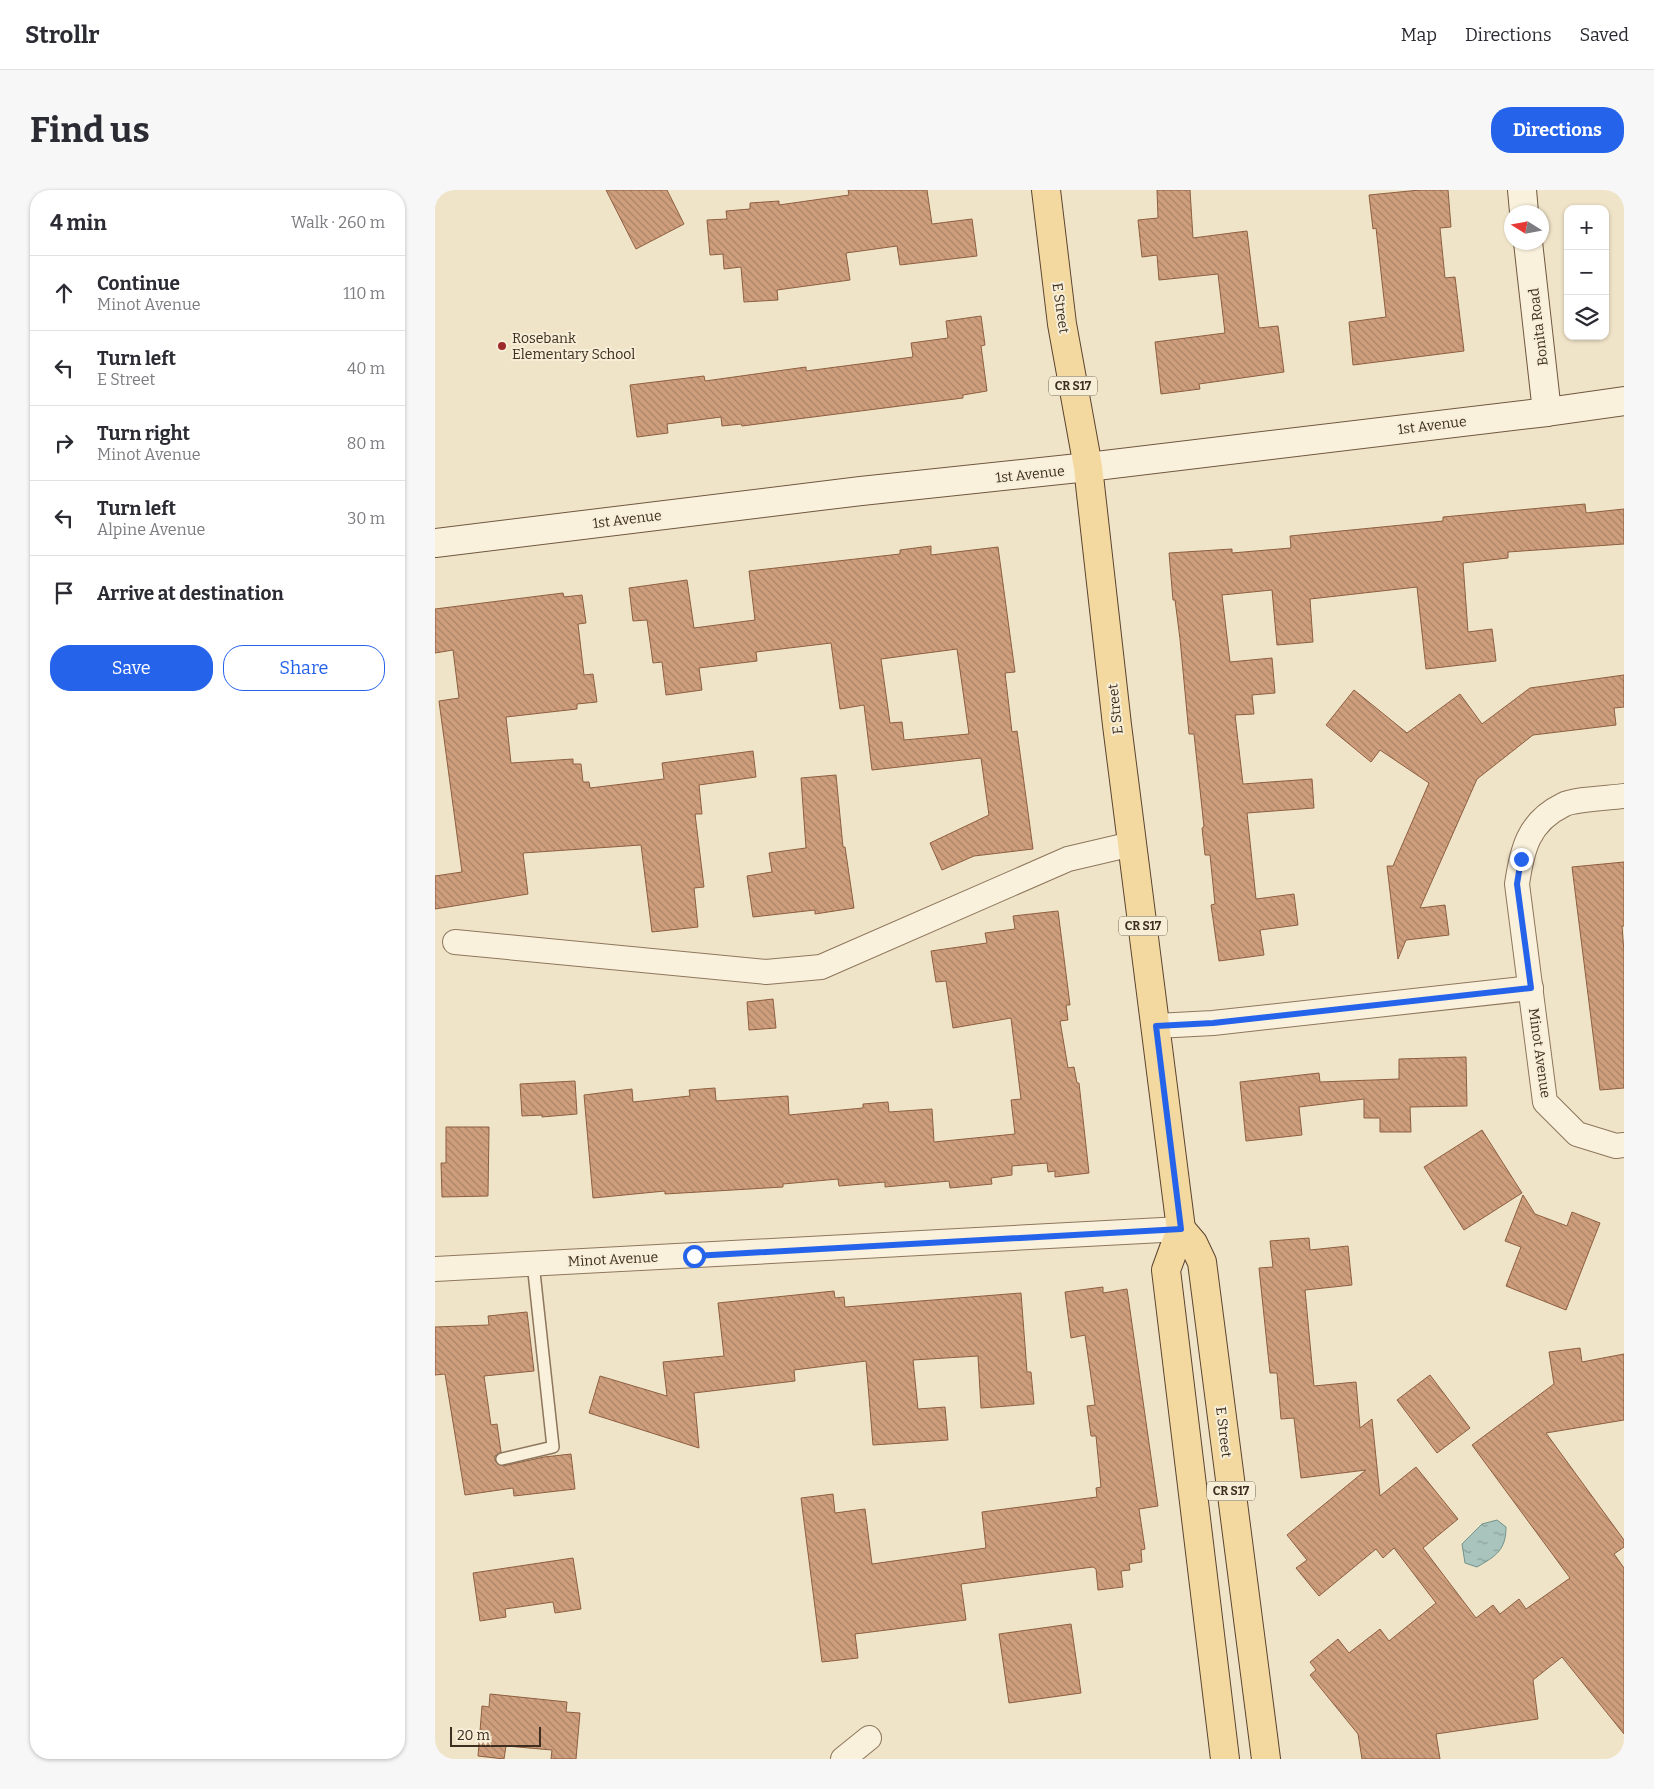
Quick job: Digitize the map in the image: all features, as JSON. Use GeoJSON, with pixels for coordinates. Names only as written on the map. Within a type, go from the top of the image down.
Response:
{"type":"FeatureCollection","features":[{"type":"Feature","properties":{"kind":"main road","name":"E Street"},"geometry":{"type":"LineString","coordinates":[[1046,190],[1062,324],[1088,467],[1132,844],[1181,1229],[1166,1270],[1225,1759]]}},
{"type":"Feature","properties":{"kind":"main road","name":"E Street"},"geometry":{"type":"LineString","coordinates":[[1181,1229],[1193,1243],[1202,1262],[1266,1759]]}},
{"type":"Feature","properties":{"kind":"street"},"geometry":{"type":"LineString","coordinates":[[1522,190],[1523,205]]}},
{"type":"Feature","properties":{"kind":"street","name":"Bonita Road"},"geometry":{"type":"LineString","coordinates":[[1529,250],[1547,412]]}},
{"type":"Feature","properties":{"kind":"street","name":"1st Avenue"},"geometry":{"type":"LineString","coordinates":[[435,543],[861,491],[1088,467],[1547,412],[1624,400]]}},
{"type":"Feature","properties":{"kind":"street"},"geometry":{"type":"LineString","coordinates":[[1531,988],[1517,884],[1521,859],[1533,828],[1563,804],[1624,796]]}},
{"type":"Feature","properties":{"kind":"street"},"geometry":{"type":"LineString","coordinates":[[455,942],[766,972],[821,967],[1068,859],[1132,844]]}},
{"type":"Feature","properties":{"kind":"street","name":"Minot Avenue"},"geometry":{"type":"LineString","coordinates":[[1156,1026],[1213,1023],[1531,988],[1545,1102],[1577,1134],[1616,1146],[1624,1145]]}},
{"type":"Feature","properties":{"kind":"street","name":"Minot Avenue"},"geometry":{"type":"LineString","coordinates":[[435,1269],[982,1242],[1181,1229]]}},
{"type":"Feature","properties":{"kind":"street"},"geometry":{"type":"LineString","coordinates":[[843,1759],[869,1738]]}},
{"type":"Feature","properties":{"kind":"lane"},"geometry":{"type":"LineString","coordinates":[[502,1459],[553,1447],[533,1263]]}},
{"type":"Feature","properties":{"kind":"water"},"geometry":{"type":"Polygon","coordinates":[[[1497,1520],[1506,1527],[1506,1535],[1499,1552],[1477,1567],[1465,1563],[1462,1544],[1482,1524],[1497,1520]]]}},
{"type":"Feature","properties":{"kind":"building"},"geometry":{"type":"Polygon","coordinates":[[[606,190],[667,190],[684,224],[636,249],[606,190]]]}},
{"type":"Feature","properties":{"kind":"building"},"geometry":{"type":"Polygon","coordinates":[[[848,190],[927,190],[932,224],[972,219],[977,256],[900,265],[897,246],[846,253],[850,280],[777,290],[778,300],[744,302],[741,267],[724,269],[723,254],[710,255],[707,220],[727,219],[726,211],[750,209],[750,203],[779,201],[779,205],[849,195],[848,190]]]}},
{"type":"Feature","properties":{"kind":"building"},"geometry":{"type":"Polygon","coordinates":[[[1157,190],[1190,190],[1193,238],[1247,231],[1259,328],[1278,326],[1284,372],[1199,384],[1200,389],[1161,394],[1155,342],[1225,333],[1218,274],[1159,280],[1157,255],[1142,257],[1138,220],[1158,218],[1157,190]]]}},
{"type":"Feature","properties":{"kind":"building"},"geometry":{"type":"Polygon","coordinates":[[[1420,190],[1448,190],[1451,227],[1440,228],[1445,278],[1455,277],[1464,351],[1353,365],[1349,322],[1386,317],[1376,228],[1373,229],[1369,195],[1420,190]]]}},
{"type":"Feature","properties":{"kind":"building"},"geometry":{"type":"Polygon","coordinates":[[[981,316],[985,345],[981,346],[987,391],[963,395],[963,398],[742,426],[741,424],[722,426],[721,417],[667,424],[668,433],[637,437],[630,385],[704,376],[705,381],[806,367],[806,371],[913,357],[911,343],[948,338],[946,321],[981,316]]]}},
{"type":"Feature","properties":{"kind":"building"},"geometry":{"type":"Polygon","coordinates":[[[1585,504],[1586,513],[1624,509],[1624,544],[1508,552],[1508,558],[1463,563],[1468,632],[1492,629],[1496,661],[1426,669],[1417,587],[1310,599],[1313,642],[1277,645],[1272,590],[1222,595],[1230,662],[1272,658],[1275,693],[1252,695],[1254,714],[1235,715],[1243,784],[1312,779],[1314,808],[1247,813],[1256,899],[1294,894],[1298,925],[1260,930],[1264,955],[1219,961],[1211,905],[1215,904],[1210,855],[1205,855],[1202,828],[1204,827],[1194,734],[1189,734],[1169,553],[1232,549],[1232,553],[1291,548],[1290,536],[1443,521],[1443,517],[1585,504]]]}},
{"type":"Feature","properties":{"kind":"building"},"geometry":{"type":"Polygon","coordinates":[[[931,546],[931,555],[998,547],[1015,672],[1005,673],[1012,732],[1017,731],[1033,849],[974,856],[942,870],[930,843],[989,815],[981,758],[872,770],[864,705],[840,709],[831,643],[756,652],[757,661],[699,668],[702,690],[666,695],[662,662],[653,663],[647,620],[633,621],[629,588],[687,580],[694,628],[755,620],[749,571],[900,554],[900,550],[931,546]],[[957,649],[881,659],[890,723],[902,722],[904,740],[969,734],[957,649]]]}},
{"type":"Feature","properties":{"kind":"building"},"geometry":{"type":"Polygon","coordinates":[[[563,593],[564,597],[582,595],[586,623],[578,624],[584,675],[593,674],[597,702],[577,704],[577,709],[506,717],[511,763],[573,759],[573,764],[581,764],[583,782],[589,782],[590,788],[664,779],[662,763],[753,751],[756,777],[699,785],[702,814],[695,814],[704,887],[694,888],[698,927],[652,932],[641,845],[523,853],[528,894],[435,909],[435,876],[462,872],[439,701],[459,698],[453,650],[435,653],[435,609],[563,593]]]}},
{"type":"Feature","properties":{"kind":"building"},"geometry":{"type":"Polygon","coordinates":[[[1624,675],[1624,707],[1614,708],[1616,725],[1533,735],[1477,779],[1420,908],[1445,905],[1449,935],[1406,940],[1398,959],[1387,866],[1393,866],[1429,783],[1380,750],[1371,762],[1326,725],[1354,690],[1407,733],[1460,694],[1482,724],[1530,688],[1624,675]]]}},
{"type":"Feature","properties":{"kind":"building"},"geometry":{"type":"Polygon","coordinates":[[[836,775],[843,847],[845,847],[854,908],[815,914],[815,910],[753,917],[747,876],[772,872],[769,853],[806,848],[801,778],[836,775]]]}},
{"type":"Feature","properties":{"kind":"building"},"geometry":{"type":"Polygon","coordinates":[[[1624,862],[1624,926],[1622,926],[1624,952],[1624,1088],[1600,1090],[1572,867],[1624,862]]]}},
{"type":"Feature","properties":{"kind":"building"},"geometry":{"type":"Polygon","coordinates":[[[1058,911],[1070,1005],[1066,1005],[1068,1020],[1060,1021],[1068,1068],[1074,1067],[1077,1083],[1079,1083],[1089,1173],[1055,1177],[1055,1171],[1048,1172],[1047,1163],[1012,1166],[1012,1175],[991,1178],[992,1184],[950,1188],[949,1181],[885,1187],[885,1182],[839,1186],[838,1179],[783,1184],[783,1187],[665,1194],[665,1191],[593,1198],[584,1095],[632,1089],[633,1102],[690,1096],[689,1090],[715,1088],[716,1101],[788,1096],[789,1115],[863,1108],[863,1104],[888,1102],[889,1112],[932,1109],[934,1142],[1015,1134],[1011,1100],[1021,1099],[1011,1018],[953,1028],[946,981],[936,982],[931,951],[987,943],[985,933],[1015,929],[1013,916],[1058,911]]]}},
{"type":"Feature","properties":{"kind":"building"},"geometry":{"type":"Polygon","coordinates":[[[773,999],[776,1028],[749,1030],[747,1002],[773,999]]]}},
{"type":"Feature","properties":{"kind":"building"},"geometry":{"type":"Polygon","coordinates":[[[1466,1057],[1467,1106],[1410,1107],[1411,1132],[1380,1132],[1380,1118],[1364,1118],[1364,1099],[1299,1107],[1302,1135],[1246,1141],[1240,1082],[1319,1073],[1320,1082],[1399,1079],[1399,1059],[1466,1057]]]}},
{"type":"Feature","properties":{"kind":"building"},"geometry":{"type":"Polygon","coordinates":[[[575,1081],[577,1114],[542,1117],[542,1115],[522,1116],[520,1084],[575,1081]]]}},
{"type":"Feature","properties":{"kind":"building"},"geometry":{"type":"Polygon","coordinates":[[[446,1127],[489,1127],[488,1196],[442,1197],[441,1163],[446,1163],[446,1127]]]}},
{"type":"Feature","properties":{"kind":"building"},"geometry":{"type":"Polygon","coordinates":[[[1482,1130],[1522,1193],[1464,1230],[1424,1167],[1482,1130]]]}},
{"type":"Feature","properties":{"kind":"building"},"geometry":{"type":"Polygon","coordinates":[[[1523,1195],[1535,1214],[1567,1226],[1572,1212],[1600,1223],[1566,1310],[1506,1286],[1521,1247],[1505,1241],[1523,1195]]]}},
{"type":"Feature","properties":{"kind":"building"},"geometry":{"type":"Polygon","coordinates":[[[1309,1238],[1310,1250],[1348,1246],[1352,1285],[1305,1290],[1314,1386],[1356,1382],[1360,1428],[1372,1419],[1380,1496],[1416,1467],[1458,1519],[1423,1548],[1476,1618],[1493,1605],[1500,1614],[1519,1599],[1526,1609],[1570,1578],[1472,1445],[1554,1384],[1549,1352],[1580,1348],[1582,1362],[1624,1354],[1624,1420],[1546,1433],[1624,1540],[1624,1547],[1614,1554],[1624,1568],[1624,1734],[1562,1657],[1533,1680],[1538,1719],[1436,1734],[1440,1759],[1362,1759],[1358,1734],[1310,1675],[1316,1670],[1310,1662],[1338,1639],[1349,1653],[1380,1629],[1389,1641],[1436,1603],[1394,1548],[1383,1558],[1376,1549],[1319,1596],[1296,1568],[1307,1560],[1287,1535],[1366,1470],[1301,1478],[1294,1418],[1281,1419],[1277,1373],[1270,1373],[1259,1268],[1273,1267],[1270,1241],[1309,1238]]]}},
{"type":"Feature","properties":{"kind":"building"},"geometry":{"type":"Polygon","coordinates":[[[1103,1287],[1103,1293],[1127,1289],[1158,1506],[1139,1509],[1145,1549],[1141,1550],[1142,1562],[1129,1564],[1130,1570],[1121,1571],[1123,1587],[1098,1590],[1096,1569],[1093,1567],[961,1584],[966,1620],[855,1634],[858,1658],[822,1662],[801,1498],[833,1494],[835,1513],[865,1509],[872,1564],[986,1548],[982,1512],[1097,1497],[1096,1488],[1101,1487],[1096,1436],[1091,1436],[1087,1406],[1095,1405],[1085,1335],[1071,1338],[1065,1292],[1103,1287]]]}},
{"type":"Feature","properties":{"kind":"building"},"geometry":{"type":"Polygon","coordinates":[[[834,1291],[835,1298],[844,1297],[845,1307],[1021,1293],[1027,1372],[1031,1372],[1034,1404],[981,1408],[978,1356],[913,1360],[918,1409],[945,1407],[948,1440],[873,1445],[866,1361],[794,1370],[795,1381],[694,1393],[699,1448],[589,1413],[600,1376],[667,1396],[663,1362],[724,1356],[718,1303],[834,1291]]]}},
{"type":"Feature","properties":{"kind":"building"},"geometry":{"type":"Polygon","coordinates":[[[527,1312],[534,1371],[484,1376],[491,1425],[497,1424],[501,1452],[495,1456],[495,1461],[503,1466],[544,1457],[571,1454],[575,1489],[514,1496],[513,1488],[465,1495],[445,1374],[435,1375],[435,1327],[489,1325],[488,1316],[527,1312]]]}},
{"type":"Feature","properties":{"kind":"building"},"geometry":{"type":"Polygon","coordinates":[[[1430,1375],[1470,1428],[1437,1453],[1397,1400],[1430,1375]]]}},
{"type":"Feature","properties":{"kind":"building"},"geometry":{"type":"Polygon","coordinates":[[[573,1558],[581,1609],[555,1613],[553,1602],[505,1609],[506,1617],[480,1621],[473,1573],[573,1558]]]}},
{"type":"Feature","properties":{"kind":"building"},"geometry":{"type":"Polygon","coordinates":[[[1071,1624],[1081,1693],[1009,1703],[999,1634],[1071,1624]]]}},
{"type":"Feature","properties":{"kind":"building"},"geometry":{"type":"Polygon","coordinates":[[[490,1694],[567,1702],[566,1712],[580,1713],[576,1759],[551,1759],[552,1750],[506,1746],[504,1759],[478,1756],[482,1706],[489,1707],[490,1694]]]}},
{"type":"Feature","properties":{"kind":"place","name":"Rosebank Elementary School"},"geometry":{"type":"Point","coordinates":[502,346]}},
{"type":"Feature","properties":{"kind":"route"},"geometry":{"type":"LineString","coordinates":[[694,1256],[1001,1241],[1181,1229],[1156,1026],[1213,1023],[1531,988],[1517,884],[1521,859]]}}]}
